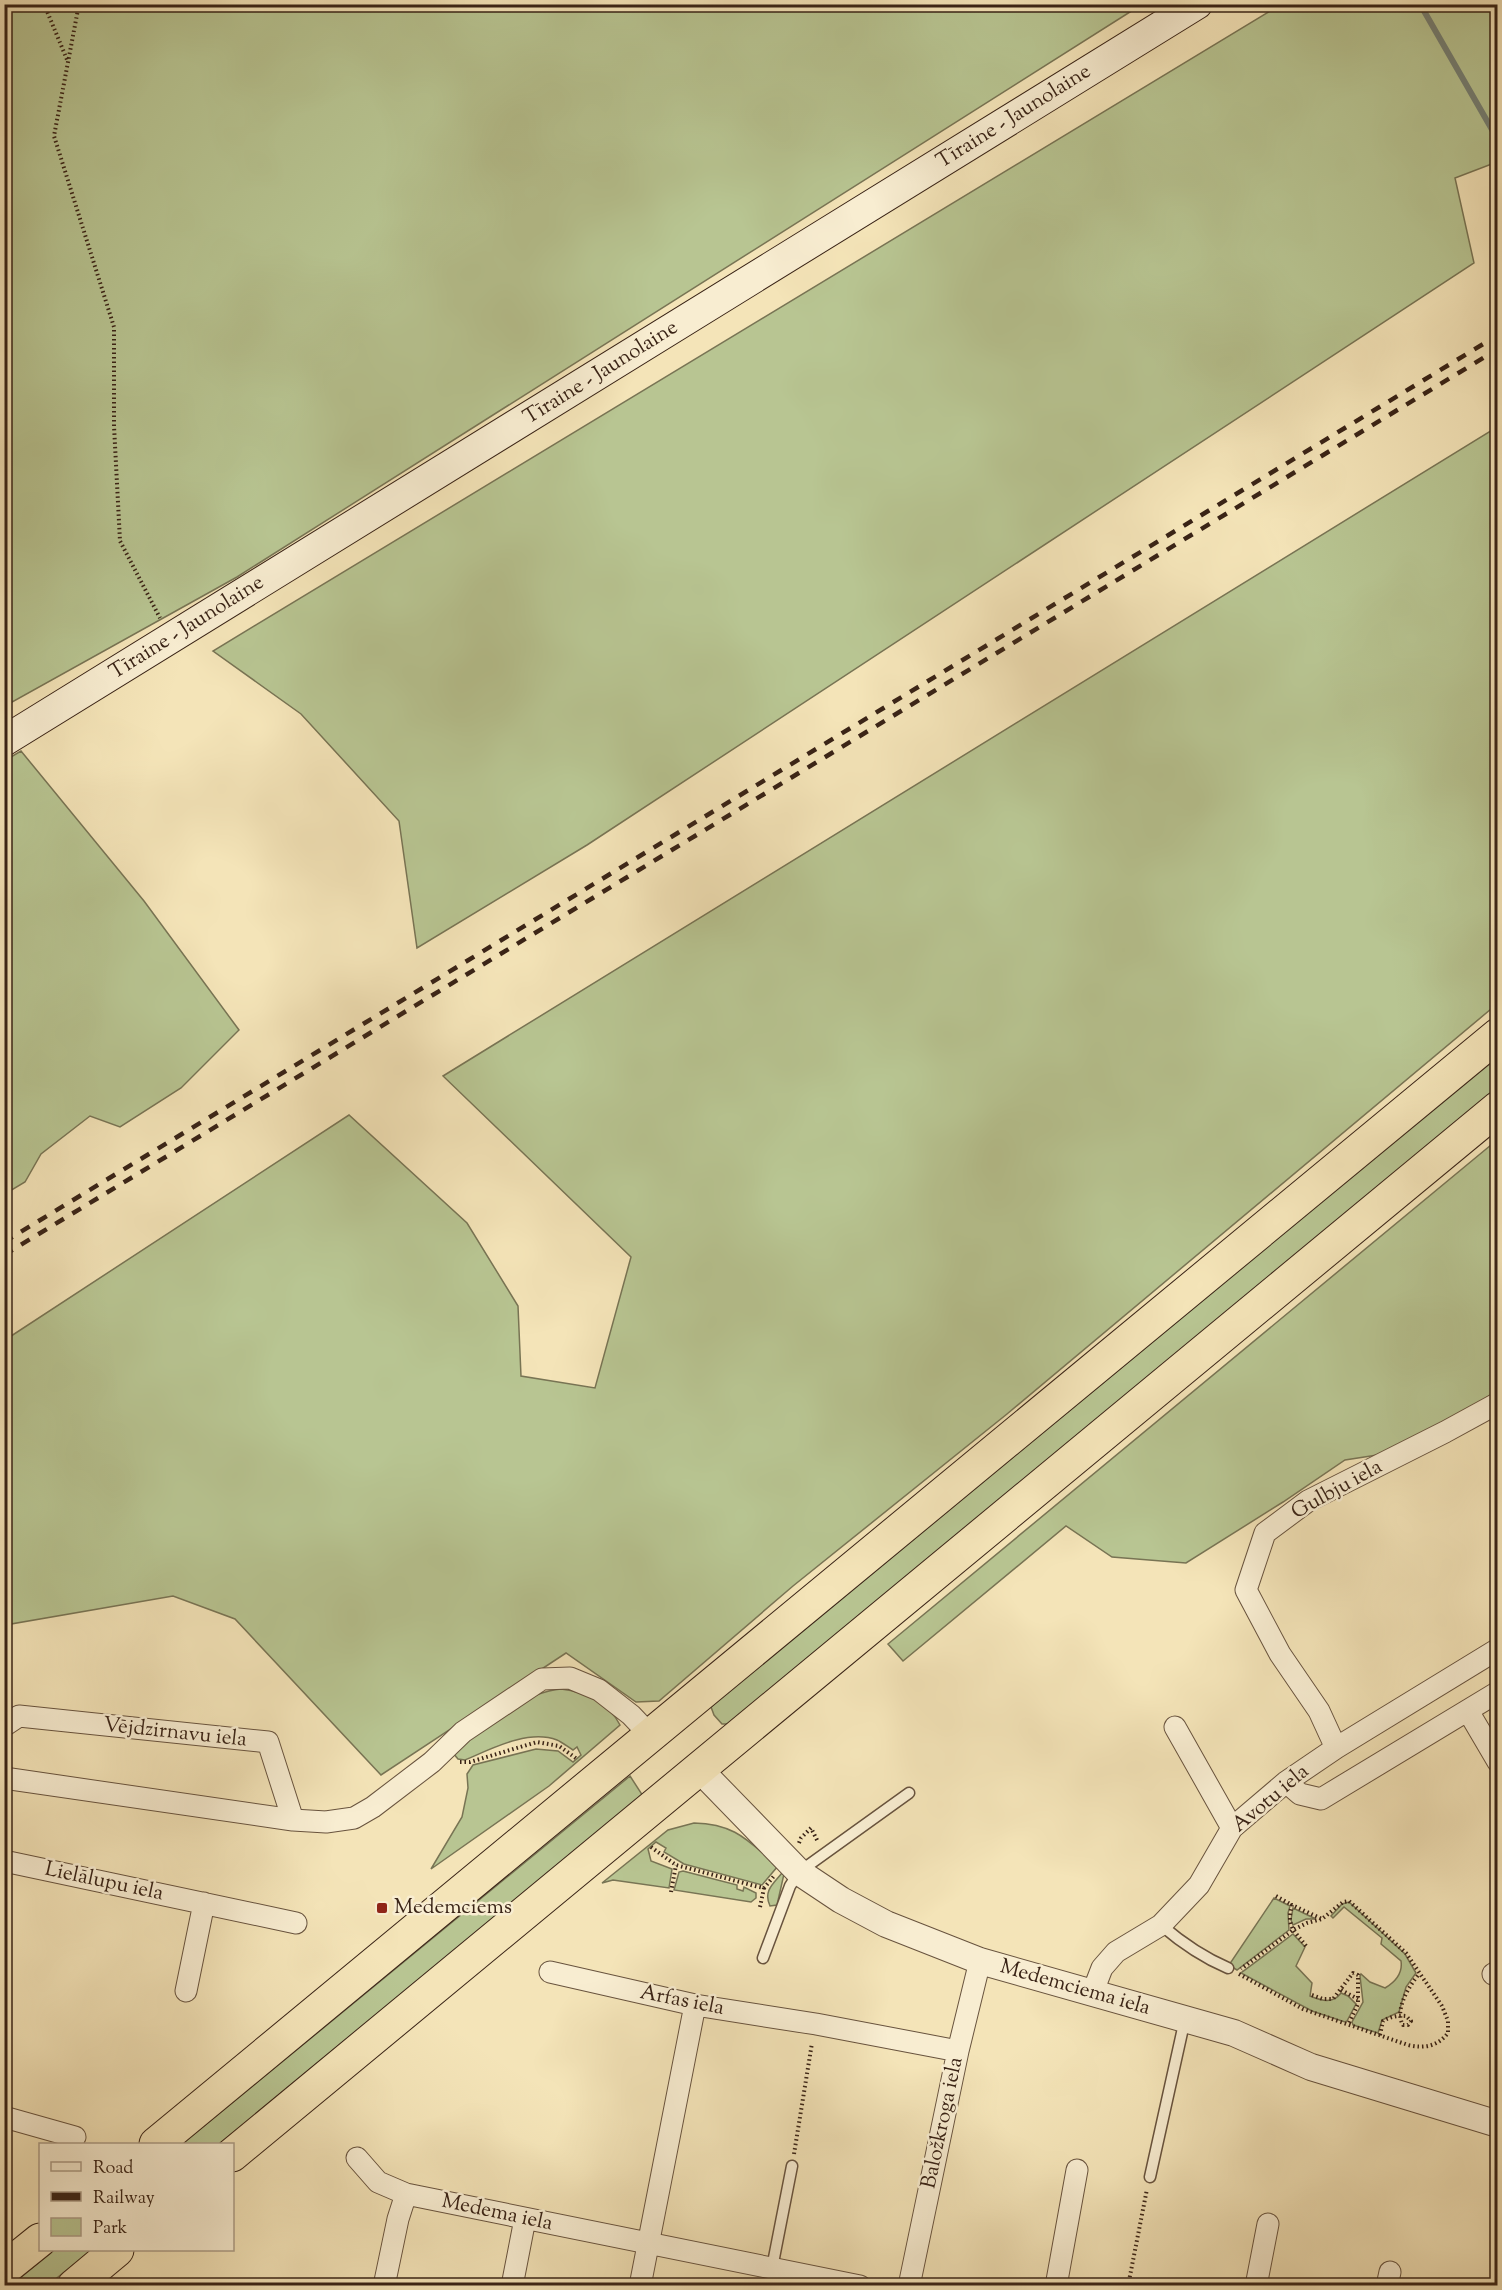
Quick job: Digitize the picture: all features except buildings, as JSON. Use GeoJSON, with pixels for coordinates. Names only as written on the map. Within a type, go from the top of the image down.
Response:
{"type":"FeatureCollection","features":[{"type":"Feature","properties":{"kind":"highway"},"geometry":{"type":"LineString","coordinates":[[158,2143],[1497,1035]]}},
{"type":"Feature","properties":{"kind":"highway"},"geometry":{"type":"LineString","coordinates":[[234,2153],[1497,1108]]}},
{"type":"Feature","properties":{"kind":"highway"},"geometry":{"type":"LineString","coordinates":[[4,2269],[39,2241]]}},
{"type":"Feature","properties":{"kind":"highway"},"geometry":{"type":"LineString","coordinates":[[74,2286],[116,2251]]}},
{"type":"Feature","properties":{"kind":"main road","name":"Tīraine - Jaunolaine"},"geometry":{"type":"LineString","coordinates":[[4,741],[1197,4]]}},
{"type":"Feature","properties":{"kind":"street","name":"Gulbju iela"},"geometry":{"type":"LineString","coordinates":[[1336,1748],[1319,1712],[1280,1654],[1246,1590],[1265,1533],[1308,1502],[1497,1403]]}},
{"type":"Feature","properties":{"kind":"street","name":"Avotu iela"},"geometry":{"type":"LineString","coordinates":[[1092,1994],[1102,1968],[1116,1952],[1161,1924],[1199,1886],[1232,1828],[1286,1782],[1336,1748],[1497,1649]]}},
{"type":"Feature","properties":{"kind":"street"},"geometry":{"type":"LineString","coordinates":[[4,1778],[293,1820],[326,1822],[354,1818],[373,1807],[432,1762],[463,1732],[542,1679],[570,1678],[599,1690],[631,1715],[650,1735]]}},
{"type":"Feature","properties":{"kind":"street"},"geometry":{"type":"LineString","coordinates":[[1286,1782],[1299,1794],[1321,1799],[1497,1692]]}},
{"type":"Feature","properties":{"kind":"street"},"geometry":{"type":"LineString","coordinates":[[1468,1710],[1497,1762]]}},
{"type":"Feature","properties":{"kind":"street","name":"Vējdzirnavu iela"},"geometry":{"type":"LineString","coordinates":[[4,1726],[19,1716],[268,1743],[293,1820]]}},
{"type":"Feature","properties":{"kind":"street"},"geometry":{"type":"LineString","coordinates":[[1175,1727],[1232,1828]]}},
{"type":"Feature","properties":{"kind":"street","name":"Medemciema iela"},"geometry":{"type":"LineString","coordinates":[[699,1768],[791,1866],[841,1900],[886,1924],[980,1961],[1233,2033],[1311,2067],[1497,2124]]}},
{"type":"Feature","properties":{"kind":"street","name":"Lielālupu iela"},"geometry":{"type":"LineString","coordinates":[[4,1861],[296,1923]]}},
{"type":"Feature","properties":{"kind":"street"},"geometry":{"type":"LineString","coordinates":[[186,1991],[204,1903]]}},
{"type":"Feature","properties":{"kind":"street","name":"Baložkroga iela"},"geometry":{"type":"LineString","coordinates":[[909,2286],[958,2051],[980,1961]]}},
{"type":"Feature","properties":{"kind":"street","name":"Arfas iela"},"geometry":{"type":"LineString","coordinates":[[550,1972],[694,2006],[816,2024],[958,2051]]}},
{"type":"Feature","properties":{"kind":"street"},"geometry":{"type":"LineString","coordinates":[[640,2286],[694,2006]]}},
{"type":"Feature","properties":{"kind":"street"},"geometry":{"type":"LineString","coordinates":[[4,2117],[75,2137]]}},
{"type":"Feature","properties":{"kind":"street","name":"Medema iela"},"geometry":{"type":"LineString","coordinates":[[357,2158],[378,2182],[406,2194],[649,2245],[770,2277],[860,2286]]}},
{"type":"Feature","properties":{"kind":"street"},"geometry":{"type":"LineString","coordinates":[[1056,2286],[1077,2170]]}},
{"type":"Feature","properties":{"kind":"street"},"geometry":{"type":"LineString","coordinates":[[384,2286],[398,2219],[406,2194]]}},
{"type":"Feature","properties":{"kind":"street"},"geometry":{"type":"LineString","coordinates":[[512,2286],[525,2219]]}},
{"type":"Feature","properties":{"kind":"street"},"geometry":{"type":"LineString","coordinates":[[1256,2286],[1268,2224]]}},
{"type":"Feature","properties":{"kind":"lane"},"geometry":{"type":"LineString","coordinates":[[763,1958],[790,1886],[791,1866],[824,1853],[909,1794]]}},
{"type":"Feature","properties":{"kind":"lane"},"geometry":{"type":"LineString","coordinates":[[1161,1924],[1206,1959],[1228,1968]]}},
{"type":"Feature","properties":{"kind":"lane"},"geometry":{"type":"LineString","coordinates":[[1150,2177],[1185,2018]]}},
{"type":"Feature","properties":{"kind":"lane"},"geometry":{"type":"LineString","coordinates":[[770,2277],[792,2166]]}},
{"type":"Feature","properties":{"kind":"path"},"geometry":{"type":"LineString","coordinates":[[44,4],[68,63]]}},
{"type":"Feature","properties":{"kind":"path"},"geometry":{"type":"LineString","coordinates":[[79,4],[54,136],[114,327],[114,426],[120,542],[170,639]]}},
{"type":"Feature","properties":{"kind":"path"},"geometry":{"type":"LineString","coordinates":[[432,1762],[470,1762],[537,1742],[559,1746],[577,1759]]}},
{"type":"Feature","properties":{"kind":"path"},"geometry":{"type":"LineString","coordinates":[[760,1906],[764,1888],[791,1866],[801,1839],[811,1828],[824,1853]]}},
{"type":"Feature","properties":{"kind":"path"},"geometry":{"type":"LineString","coordinates":[[651,1846],[676,1865],[764,1888]]}},
{"type":"Feature","properties":{"kind":"path"},"geometry":{"type":"LineString","coordinates":[[671,1892],[676,1865]]}},
{"type":"Feature","properties":{"kind":"path"},"geometry":{"type":"LineString","coordinates":[[1275,1896],[1322,1919]]}},
{"type":"Feature","properties":{"kind":"path"},"geometry":{"type":"LineString","coordinates":[[1349,1900],[1406,1953],[1442,2006],[1448,2021],[1448,2033],[1436,2044],[1421,2047],[1408,2045],[1304,2009],[1236,1972],[1293,1930],[1306,1923],[1322,1919],[1343,1902],[1349,1900]]}},
{"type":"Feature","properties":{"kind":"path"},"geometry":{"type":"LineString","coordinates":[[1292,1905],[1289,1919],[1293,1930],[1306,1946]]}},
{"type":"Feature","properties":{"kind":"path"},"geometry":{"type":"LineString","coordinates":[[1312,1995],[1323,1999],[1333,1999],[1353,1973],[1358,1975],[1359,2004],[1348,2025]]}},
{"type":"Feature","properties":{"kind":"path"},"geometry":{"type":"LineString","coordinates":[[1380,2035],[1383,2021],[1400,2016],[1407,1988],[1419,1974]]}},
{"type":"Feature","properties":{"kind":"path"},"geometry":{"type":"LineString","coordinates":[[1341,1990],[1358,1999]]}},
{"type":"Feature","properties":{"kind":"path"},"geometry":{"type":"LineString","coordinates":[[792,2166],[816,2024]]}},
{"type":"Feature","properties":{"kind":"path"},"geometry":{"type":"LineString","coordinates":[[1128,2286],[1150,2177]]}},
{"type":"Feature","properties":{"kind":"green space"},"geometry":{"type":"Polygon","coordinates":[[[5,4],[1141,5],[237,577],[5,706],[5,4]]]}},
{"type":"Feature","properties":{"kind":"green space"},"geometry":{"type":"Polygon","coordinates":[[[1280,5],[1497,5],[1497,162],[1455,178],[1474,263],[587,845],[417,948],[399,821],[301,714],[213,651],[1280,5]]]}},
{"type":"Feature","properties":{"kind":"green space"},"geometry":{"type":"Polygon","coordinates":[[[1497,427],[1497,1004],[1007,1414],[793,1586],[659,1701],[636,1702],[566,1653],[381,1775],[235,1619],[173,1596],[5,1625],[5,1340],[349,1115],[467,1223],[518,1306],[521,1376],[595,1388],[631,1257],[443,1076],[1497,427]]]}},
{"type":"Feature","properties":{"kind":"green space"},"geometry":{"type":"Polygon","coordinates":[[[21,751],[144,901],[239,1030],[181,1088],[120,1127],[90,1116],[41,1154],[25,1182],[5,1194],[4,761],[21,751]]]}},
{"type":"Feature","properties":{"kind":"green space"},"geometry":{"type":"Polygon","coordinates":[[[1497,1055],[1497,1088],[730,1724],[722,1724],[714,1715],[711,1707],[717,1701],[1497,1055]]]}},
{"type":"Feature","properties":{"kind":"green space"},"geometry":{"type":"Polygon","coordinates":[[[1497,1140],[1497,1391],[1403,1451],[1345,1460],[1186,1563],[1112,1557],[1066,1526],[903,1661],[888,1644],[1497,1140]]]}},
{"type":"Feature","properties":{"kind":"green space"},"geometry":{"type":"Polygon","coordinates":[[[561,1689],[596,1700],[610,1711],[620,1725],[549,1786],[431,1869],[462,1817],[468,1788],[467,1774],[473,1765],[536,1749],[558,1751],[573,1762],[581,1755],[577,1747],[573,1750],[557,1740],[546,1737],[510,1742],[465,1760],[458,1759],[453,1753],[517,1704],[546,1692],[561,1689]]]}},
{"type":"Feature","properties":{"kind":"green space"},"geometry":{"type":"Polygon","coordinates":[[[630,1776],[643,1796],[220,2143],[183,2143],[630,1776]]]}},
{"type":"Feature","properties":{"kind":"green space"},"geometry":{"type":"Polygon","coordinates":[[[694,1823],[731,1830],[778,1866],[762,1885],[684,1864],[664,1852],[666,1848],[656,1842],[648,1849],[651,1861],[672,1869],[669,1888],[613,1880],[602,1883],[668,1830],[694,1823]]]}},
{"type":"Feature","properties":{"kind":"green space"},"geometry":{"type":"Polygon","coordinates":[[[683,1871],[737,1885],[737,1889],[743,1891],[744,1887],[756,1893],[756,1898],[751,1902],[674,1890],[679,1872],[683,1871]]]}},
{"type":"Feature","properties":{"kind":"green space"},"geometry":{"type":"Polygon","coordinates":[[[782,1873],[784,1874],[777,1905],[770,1906],[768,1892],[782,1873]]]}},
{"type":"Feature","properties":{"kind":"green space"},"geometry":{"type":"Polygon","coordinates":[[[1274,1898],[1290,1906],[1289,1930],[1237,1970],[1229,1965],[1274,1898]]]}},
{"type":"Feature","properties":{"kind":"green space"},"geometry":{"type":"Polygon","coordinates":[[[1349,1902],[1405,1954],[1416,1973],[1406,1987],[1399,2012],[1382,2020],[1378,2033],[1353,2025],[1352,2022],[1363,2002],[1360,1976],[1361,1974],[1370,1982],[1385,1988],[1398,1977],[1401,1961],[1381,1944],[1382,1938],[1344,1907],[1333,1918],[1331,1916],[1342,1904],[1349,1902]]]}},
{"type":"Feature","properties":{"kind":"green space"},"geometry":{"type":"Polygon","coordinates":[[[1293,1908],[1316,1919],[1306,1919],[1293,1925],[1291,1920],[1293,1908]]]}},
{"type":"Feature","properties":{"kind":"green space"},"geometry":{"type":"Polygon","coordinates":[[[1293,1934],[1305,1947],[1296,1966],[1312,1983],[1310,1996],[1331,2000],[1341,1993],[1348,1996],[1356,2004],[1347,2021],[1312,2011],[1241,1973],[1293,1934]]]}},
{"type":"Feature","properties":{"kind":"green space"},"geometry":{"type":"Polygon","coordinates":[[[53,2251],[91,2251],[48,2285],[10,2286],[53,2251]]]}},
{"type":"Feature","properties":{"kind":"waterway"},"geometry":{"type":"LineString","coordinates":[[1420,4],[1498,140]]}},
{"type":"Feature","properties":{"kind":"railway"},"geometry":{"type":"LineString","coordinates":[[4,1242],[1498,335]]}},
{"type":"Feature","properties":{"kind":"railway"},"geometry":{"type":"LineString","coordinates":[[4,1255],[1498,349]]}},
{"type":"Feature","properties":{"kind":"place","name":"Medemciems"},"geometry":{"type":"Point","coordinates":[382,1908]}}]}
